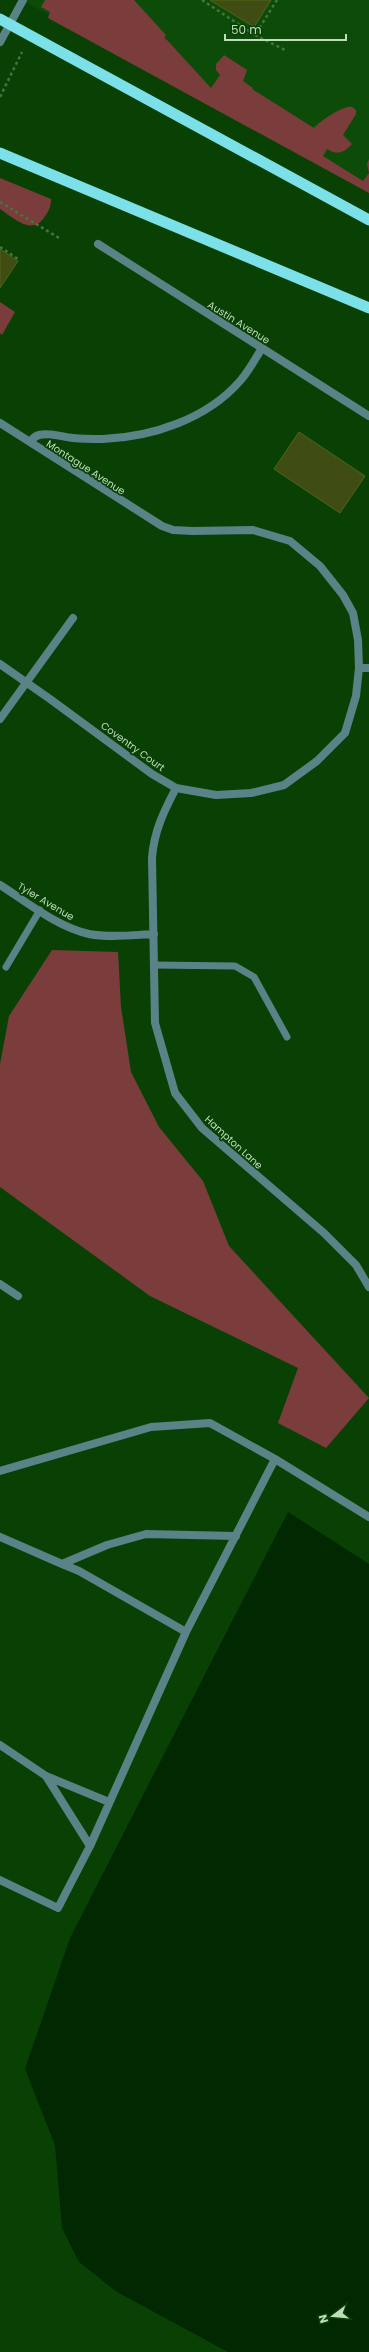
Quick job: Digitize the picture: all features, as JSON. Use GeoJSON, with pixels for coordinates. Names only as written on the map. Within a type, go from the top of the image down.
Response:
{"type":"FeatureCollection","features":[{"type":"Feature","properties":{"kind":"highway"},"geometry":{"type":"LineString","coordinates":[[0,19],[369,220]]}},
{"type":"Feature","properties":{"kind":"highway"},"geometry":{"type":"LineString","coordinates":[[0,153],[369,308]]}},
{"type":"Feature","properties":{"kind":"street"},"geometry":{"type":"LineString","coordinates":[[0,42],[23,0]]}},
{"type":"Feature","properties":{"kind":"street","name":"Austin Avenue"},"geometry":{"type":"LineString","coordinates":[[98,244],[369,416]]}},
{"type":"Feature","properties":{"kind":"street"},"geometry":{"type":"LineString","coordinates":[[30,442],[34,437],[44,434],[89,439],[119,438],[148,433],[176,424],[201,411],[231,390],[247,372],[262,348]]}},
{"type":"Feature","properties":{"kind":"street","name":"Montague Avenue"},"geometry":{"type":"LineString","coordinates":[[0,423],[162,526]]}},
{"type":"Feature","properties":{"kind":"street","name":"Coventry Court"},"geometry":{"type":"LineString","coordinates":[[0,664],[26,681],[152,774],[176,788],[216,794],[251,793],[284,785],[317,761],[345,733],[356,696],[359,668],[356,626],[352,613],[343,595],[320,566],[290,541],[253,530],[188,531],[162,526]]}},
{"type":"Feature","properties":{"kind":"street"},"geometry":{"type":"LineString","coordinates":[[0,719],[73,618]]}},
{"type":"Feature","properties":{"kind":"street"},"geometry":{"type":"LineString","coordinates":[[359,668],[369,668]]}},
{"type":"Feature","properties":{"kind":"street","name":"Hampton Lane"},"geometry":{"type":"LineString","coordinates":[[176,788],[159,820],[154,839],[155,1023],[175,1093],[202,1128],[324,1233],[356,1265],[369,1287]]}},
{"type":"Feature","properties":{"kind":"street","name":"Tyler Avenue"},"geometry":{"type":"LineString","coordinates":[[0,885],[63,924],[88,934],[107,936],[154,934]]}},
{"type":"Feature","properties":{"kind":"street"},"geometry":{"type":"LineString","coordinates":[[0,1284],[18,1296]]}},
{"type":"Feature","properties":{"kind":"street"},"geometry":{"type":"LineString","coordinates":[[0,1471],[151,1426],[210,1423],[275,1458],[369,1517]]}},
{"type":"Feature","properties":{"kind":"street"},"geometry":{"type":"LineString","coordinates":[[0,1880],[58,1908],[90,1846],[186,1632],[275,1458]]}},
{"type":"Feature","properties":{"kind":"street"},"geometry":{"type":"LineString","coordinates":[[62,1564],[107,1545],[146,1534],[236,1536]]}},
{"type":"Feature","properties":{"kind":"street"},"geometry":{"type":"LineString","coordinates":[[0,1537],[79,1571],[186,1632]]}},
{"type":"Feature","properties":{"kind":"street"},"geometry":{"type":"LineString","coordinates":[[0,1745],[46,1776],[109,1802]]}},
{"type":"Feature","properties":{"kind":"street"},"geometry":{"type":"LineString","coordinates":[[46,1776],[90,1846]]}},
{"type":"Feature","properties":{"kind":"lane"},"geometry":{"type":"LineString","coordinates":[[6,967],[40,910]]}},
{"type":"Feature","properties":{"kind":"lane"},"geometry":{"type":"LineString","coordinates":[[154,965],[235,966],[254,977],[287,1037]]}},
{"type":"Feature","properties":{"kind":"path"},"geometry":{"type":"LineString","coordinates":[[202,0],[255,35],[287,51]]}},
{"type":"Feature","properties":{"kind":"path"},"geometry":{"type":"LineString","coordinates":[[255,35],[277,0]]}},
{"type":"Feature","properties":{"kind":"path"},"geometry":{"type":"LineString","coordinates":[[0,97],[22,52]]}},
{"type":"Feature","properties":{"kind":"path"},"geometry":{"type":"LineString","coordinates":[[0,202],[58,238]]}},
{"type":"Feature","properties":{"kind":"path"},"geometry":{"type":"LineString","coordinates":[[0,247],[18,259]]}},
{"type":"Feature","properties":{"kind":"shaded area"},"geometry":{"type":"Polygon","coordinates":[[[22,0],[369,0],[369,189],[22,0]]]}},
{"type":"Feature","properties":{"kind":"shaded area"},"geometry":{"type":"Polygon","coordinates":[[[45,0],[134,0],[166,35],[164,38],[211,88],[220,75],[216,70],[216,64],[224,55],[247,70],[243,81],[253,88],[252,89],[314,128],[337,111],[352,107],[356,110],[356,114],[343,135],[352,144],[344,151],[337,153],[327,149],[323,156],[363,181],[369,173],[369,193],[48,18],[50,12],[41,7],[45,0]]]}},
{"type":"Feature","properties":{"kind":"shaded area"},"geometry":{"type":"Polygon","coordinates":[[[369,159],[369,173],[367,164],[369,159]]]}},
{"type":"Feature","properties":{"kind":"shaded area"},"geometry":{"type":"Polygon","coordinates":[[[0,178],[51,199],[49,210],[43,219],[33,225],[27,225],[16,220],[0,209],[0,178]]]}},
{"type":"Feature","properties":{"kind":"shaded area"},"geometry":{"type":"Polygon","coordinates":[[[0,302],[15,312],[2,335],[0,333],[0,302]]]}},
{"type":"Feature","properties":{"kind":"shaded area"},"geometry":{"type":"Polygon","coordinates":[[[52,950],[118,952],[121,1007],[131,1072],[159,1127],[203,1181],[229,1246],[369,1398],[326,1448],[278,1423],[298,1368],[150,1296],[0,1187],[0,1064],[9,1016],[52,950]]]}},
{"type":"Feature","properties":{"kind":"shaded area"},"geometry":{"type":"Polygon","coordinates":[[[288,1512],[369,1564],[369,2352],[228,2352],[117,2292],[79,2262],[62,2228],[55,2145],[25,2069],[70,1938],[288,1512]]]}},
{"type":"Feature","properties":{"kind":"building"},"geometry":{"type":"Polygon","coordinates":[[[210,0],[271,0],[254,27],[210,0]]]}},
{"type":"Feature","properties":{"kind":"building"},"geometry":{"type":"Polygon","coordinates":[[[0,249],[18,261],[0,288],[0,249]]]}},
{"type":"Feature","properties":{"kind":"building"},"geometry":{"type":"Polygon","coordinates":[[[299,432],[365,476],[340,513],[274,469],[299,432]]]}}]}
